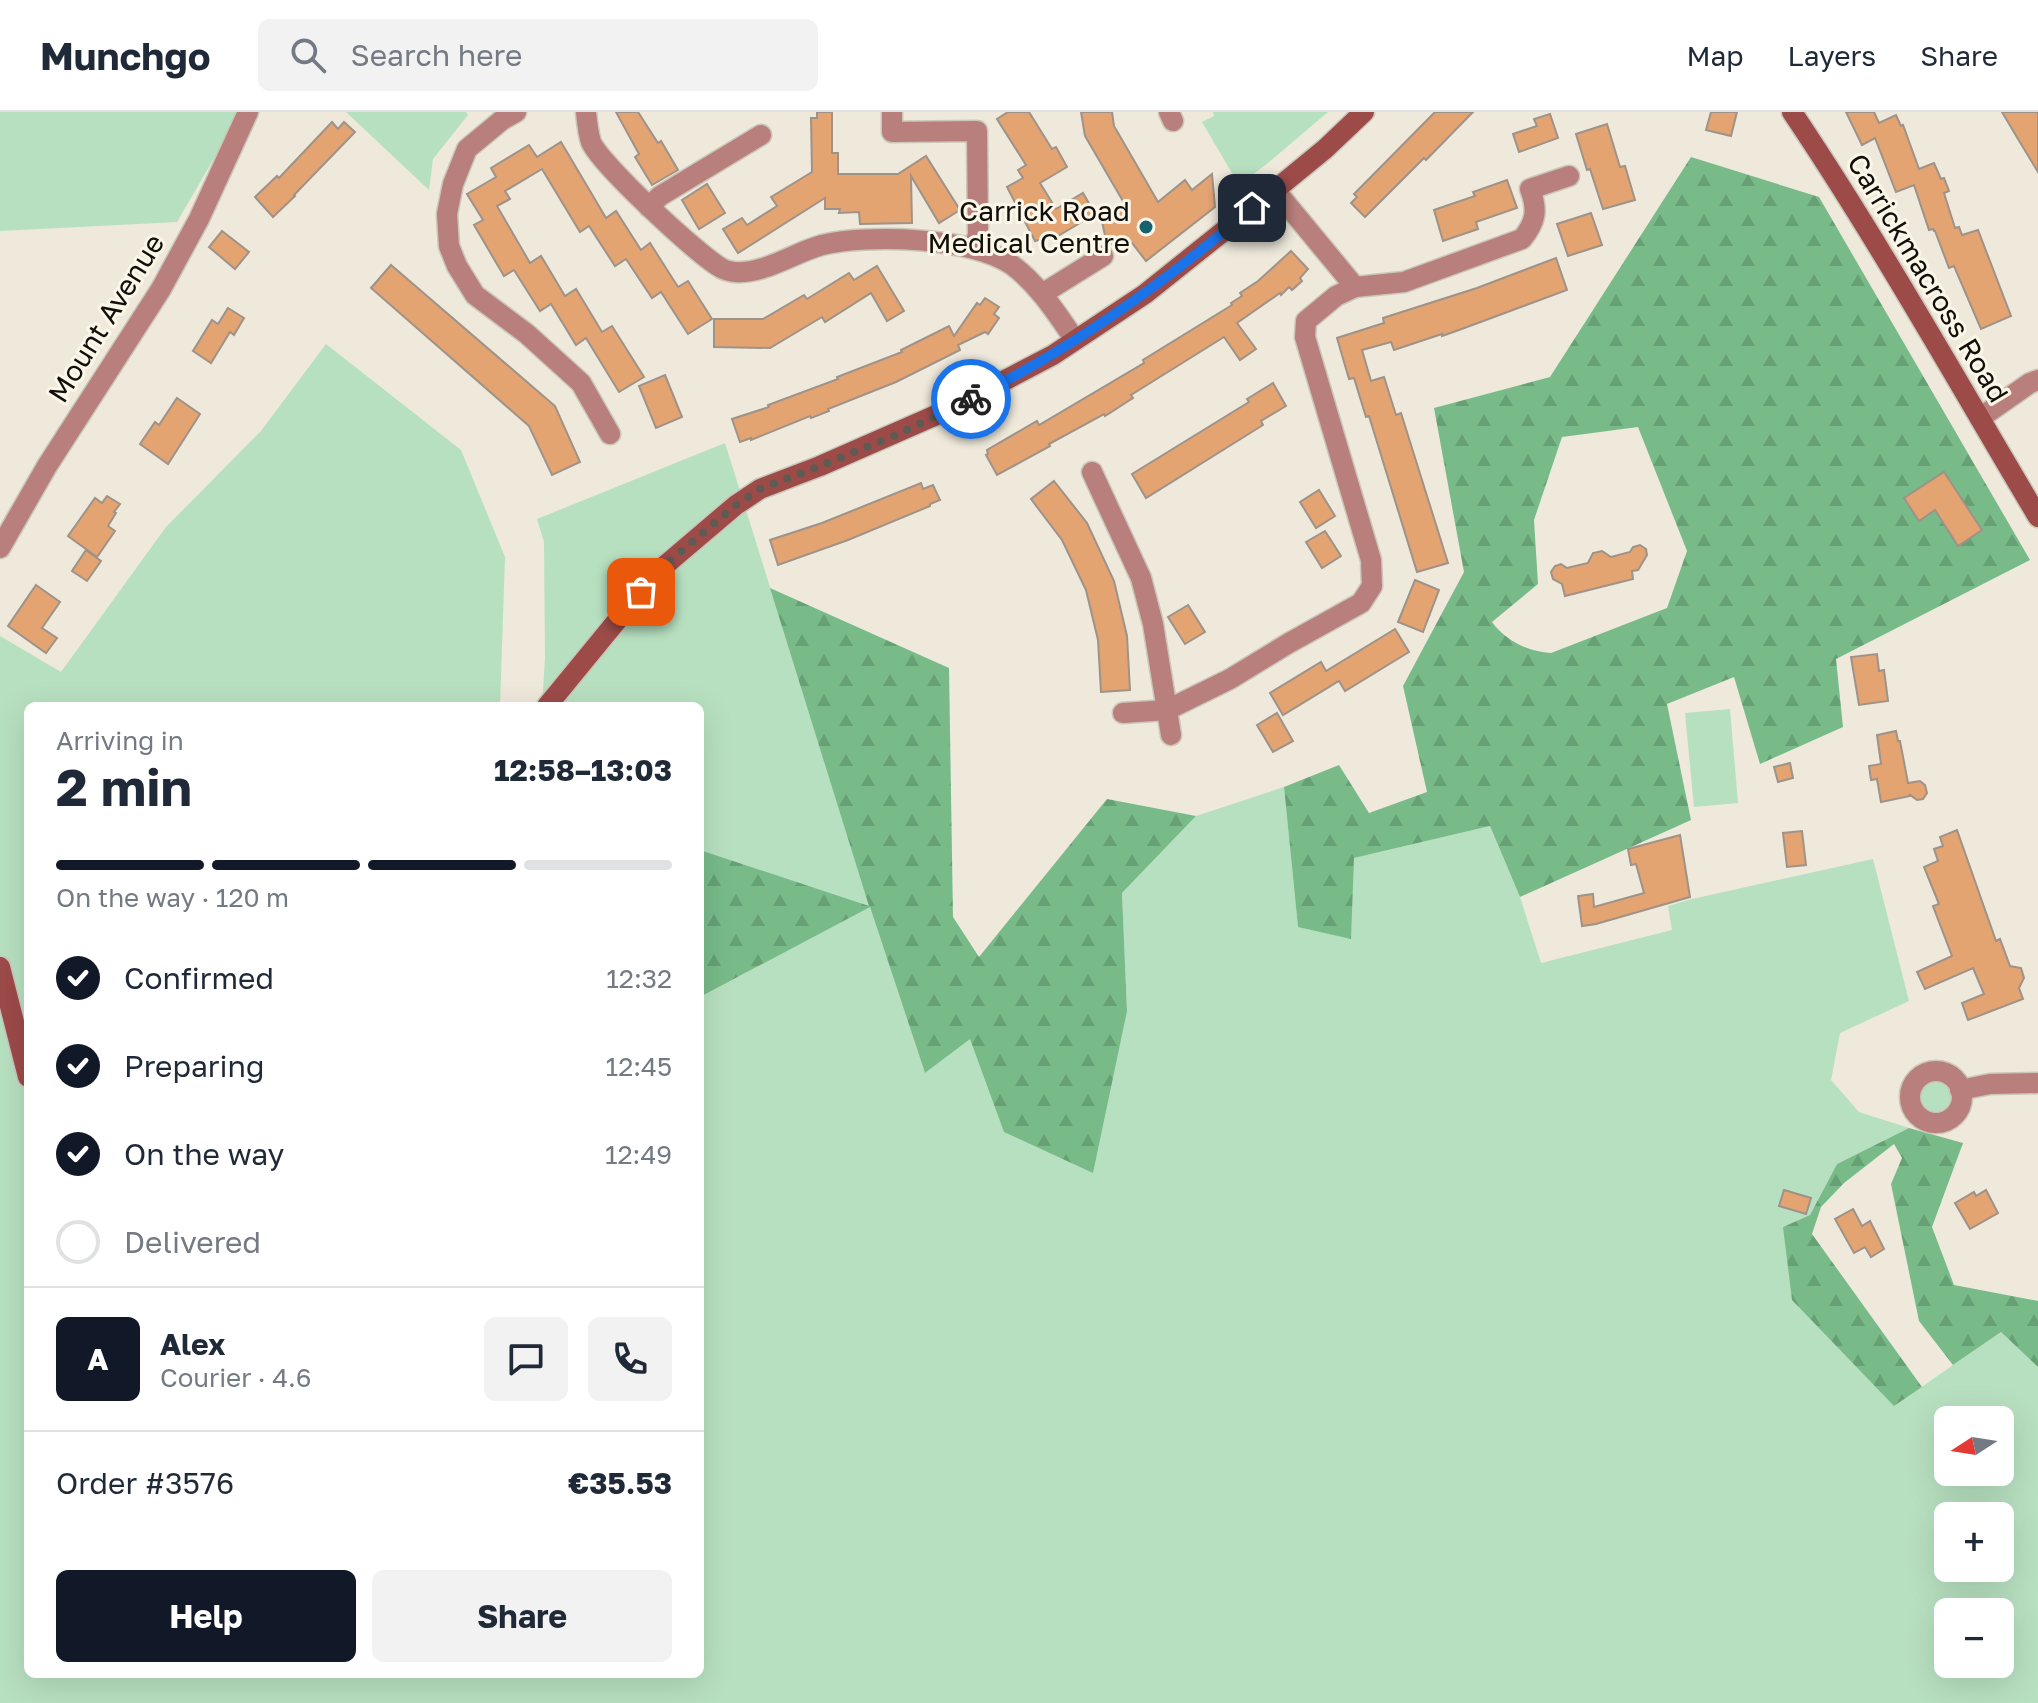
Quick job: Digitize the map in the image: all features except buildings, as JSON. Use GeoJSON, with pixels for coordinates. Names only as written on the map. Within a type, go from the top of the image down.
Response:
{"type":"FeatureCollection","features":[{"type":"Feature","properties":{"kind":"street","name":"Mount Avenue"},"geometry":{"type":"LineString","coordinates":[[0,548],[47,466],[161,289],[199,219],[248,112]]}},
{"type":"Feature","properties":{"kind":"street"},"geometry":{"type":"LineString","coordinates":[[516,112],[467,149],[453,184],[447,214],[449,246],[475,295],[527,334],[581,383],[610,434]]}},
{"type":"Feature","properties":{"kind":"street"},"geometry":{"type":"LineString","coordinates":[[586,112],[591,143],[601,158],[649,207],[723,269],[732,272],[768,267],[797,253],[843,241],[942,242],[974,248],[1011,264],[1042,294],[1075,340]]}},
{"type":"Feature","properties":{"kind":"street"},"geometry":{"type":"LineString","coordinates":[[892,112],[892,132],[977,131],[978,235],[974,248]]}},
{"type":"Feature","properties":{"kind":"street"},"geometry":{"type":"LineString","coordinates":[[550,702],[656,573],[736,505],[760,489],[833,461],[950,409],[1017,375],[1075,340],[1145,294],[1325,149],[1364,112]]}},
{"type":"Feature","properties":{"kind":"street","name":"Carrickmacross Road"},"geometry":{"type":"LineString","coordinates":[[1792,112],[1881,252],[2038,517]]}},
{"type":"Feature","properties":{"kind":"street"},"geometry":{"type":"LineString","coordinates":[[649,207],[660,196],[761,135]]}},
{"type":"Feature","properties":{"kind":"street"},"geometry":{"type":"LineString","coordinates":[[1123,713],[1167,710],[1230,679],[1361,603],[1372,586],[1371,560],[1305,337],[1306,321],[1336,296],[1355,287],[1404,282],[1522,239],[1534,224],[1535,200],[1530,189],[1569,176]]}},
{"type":"Feature","properties":{"kind":"street"},"geometry":{"type":"LineString","coordinates":[[1275,190],[1355,287]]}},
{"type":"Feature","properties":{"kind":"street"},"geometry":{"type":"LineString","coordinates":[[1042,294],[1103,256]]}},
{"type":"Feature","properties":{"kind":"street"},"geometry":{"type":"LineString","coordinates":[[1980,418],[2038,380]]}},
{"type":"Feature","properties":{"kind":"street"},"geometry":{"type":"LineString","coordinates":[[1092,472],[1141,578],[1153,624],[1171,735]]}},
{"type":"Feature","properties":{"kind":"street"},"geometry":{"type":"LineString","coordinates":[[0,967],[24,1061]]}},
{"type":"Feature","properties":{"kind":"street"},"geometry":{"type":"LineString","coordinates":[[1960,1090],[1990,1084],[2038,1083]]}},
{"type":"Feature","properties":{"kind":"green space"},"geometry":{"type":"Polygon","coordinates":[[[0,112],[241,112],[177,222],[0,231],[0,112]]]}},
{"type":"Feature","properties":{"kind":"green space"},"geometry":{"type":"Polygon","coordinates":[[[346,112],[466,112],[468,115],[433,159],[429,190],[346,112]]]}},
{"type":"Feature","properties":{"kind":"green space"},"geometry":{"type":"Polygon","coordinates":[[[1213,112],[1328,112],[1239,185],[1202,122],[1214,116],[1213,112]]]}},
{"type":"Feature","properties":{"kind":"green space"},"geometry":{"type":"Polygon","coordinates":[[[1691,157],[1819,197],[2030,560],[1836,659],[1843,727],[1760,764],[1734,677],[1667,704],[1691,820],[1520,897],[1490,826],[1354,858],[1351,939],[1298,927],[1284,787],[1339,765],[1369,813],[1427,792],[1403,686],[1464,572],[1434,408],[1550,377],[1691,157]],[[1638,427],[1562,437],[1534,520],[1538,584],[1492,622],[1518,644],[1551,653],[1667,608],[1687,551],[1638,427]]]}},
{"type":"Feature","properties":{"kind":"green space"},"geometry":{"type":"Polygon","coordinates":[[[326,344],[461,450],[505,557],[500,702],[24,702],[24,1678],[704,1678],[704,995],[869,907],[704,851],[704,702],[542,702],[544,542],[537,519],[725,443],[925,1073],[970,1038],[1127,1011],[1122,893],[1196,816],[1284,787],[1298,927],[1354,858],[1490,826],[1520,897],[1541,963],[1672,930],[1668,906],[1873,859],[1909,1001],[1840,1033],[1831,1080],[1859,1112],[1909,1128],[1837,1164],[1810,1215],[1783,1227],[1894,1406],[2001,1332],[2038,1367],[2038,1703],[0,1703],[0,636],[61,672],[166,527],[261,431],[326,344]]]}},
{"type":"Feature","properties":{"kind":"green space"},"geometry":{"type":"Polygon","coordinates":[[[770,588],[949,668],[953,917],[979,957],[1107,799],[1196,816],[1122,893],[1127,1011],[1093,1173],[1004,1132],[970,1039],[925,1073],[870,907],[704,995],[704,851],[869,906],[770,588]]]}},
{"type":"Feature","properties":{"kind":"green space"},"geometry":{"type":"Polygon","coordinates":[[[1730,709],[1738,803],[1694,807],[1685,713],[1730,709]]]}},
{"type":"Feature","properties":{"kind":"green space"},"geometry":{"type":"Polygon","coordinates":[[[1935,1079],[1947,1084],[1952,1096],[1947,1108],[1935,1113],[1923,1108],[1918,1096],[1923,1084],[1935,1079]]]}},
{"type":"Feature","properties":{"kind":"green space"},"geometry":{"type":"Polygon","coordinates":[[[1909,1128],[1963,1143],[1932,1227],[1954,1285],[2038,1301],[2038,1367],[2001,1332],[1953,1365],[1919,1321],[1891,1184],[1902,1158],[1894,1144],[1844,1183],[1821,1207],[1812,1234],[1922,1387],[1894,1406],[1792,1300],[1783,1227],[1810,1215],[1837,1164],[1909,1128]]]}},
{"type":"Feature","properties":{"kind":"way so far"},"geometry":{"type":"LineString","coordinates":[[641,592],[656,573],[736,505],[760,489],[896,435],[971,399]]}},
{"type":"Feature","properties":{"kind":"place","name":"Carrick Road Medical Centre"},"geometry":{"type":"Point","coordinates":[1146,227]}},
{"type":"Feature","properties":{"kind":"route"},"geometry":{"type":"LineString","coordinates":[[971,399],[1053,355],[1145,294],[1252,208]]}}]}
